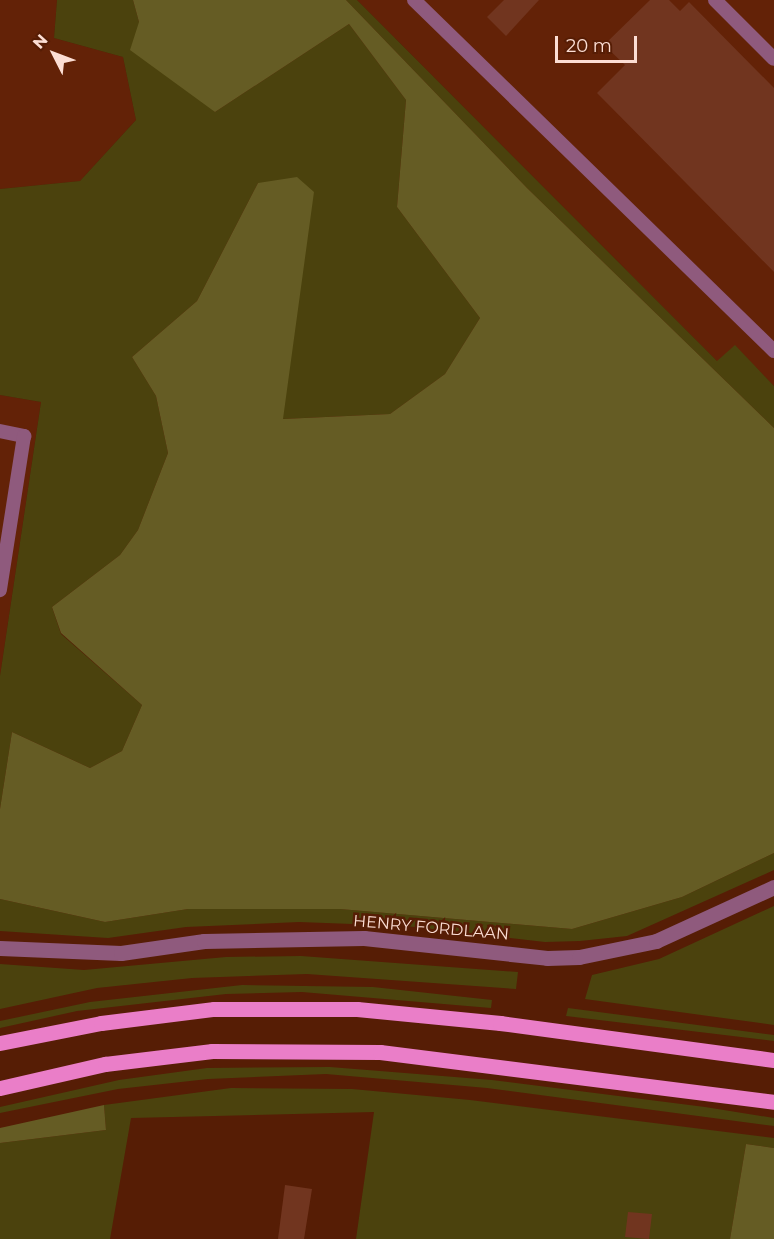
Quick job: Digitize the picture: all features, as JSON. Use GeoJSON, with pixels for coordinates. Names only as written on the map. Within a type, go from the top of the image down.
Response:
{"type":"FeatureCollection","features":[{"type":"Feature","properties":{"kind":"main road"},"geometry":{"type":"LineString","coordinates":[[0,1043],[101,1023],[214,1009],[357,1009],[500,1023],[774,1060]]}},
{"type":"Feature","properties":{"kind":"main road"},"geometry":{"type":"LineString","coordinates":[[0,1088],[105,1064],[212,1051],[380,1052],[774,1102]]}},
{"type":"Feature","properties":{"kind":"street","name":"HENRY FORDLAAN"},"geometry":{"type":"LineString","coordinates":[[0,948],[121,953],[204,941],[364,938],[547,958],[579,957],[656,941],[774,887]]}},
{"type":"Feature","properties":{"kind":"lane"},"geometry":{"type":"LineString","coordinates":[[414,0],[774,351]]}},
{"type":"Feature","properties":{"kind":"lane"},"geometry":{"type":"LineString","coordinates":[[715,0],[774,59]]}},
{"type":"Feature","properties":{"kind":"lane"},"geometry":{"type":"LineString","coordinates":[[0,431],[24,436],[0,590]]}},
{"type":"Feature","properties":{"kind":"shaded area"},"geometry":{"type":"Polygon","coordinates":[[[0,0],[57,0],[54,38],[123,57],[136,120],[80,181],[0,189],[0,0]]]}},
{"type":"Feature","properties":{"kind":"shaded area"},"geometry":{"type":"Polygon","coordinates":[[[57,0],[133,0],[139,22],[215,112],[349,24],[406,100],[397,207],[480,318],[445,374],[390,414],[282,419],[313,192],[258,183],[197,301],[132,357],[156,396],[168,453],[138,530],[120,555],[52,607],[61,634],[142,705],[122,751],[90,768],[12,732],[0,809],[0,676],[41,402],[0,395],[0,189],[80,181],[136,120],[123,57],[54,38],[57,0]]]}},
{"type":"Feature","properties":{"kind":"shaded area"},"geometry":{"type":"Polygon","coordinates":[[[133,0],[346,0],[527,188],[774,428],[774,853],[682,897],[572,929],[340,909],[188,909],[105,922],[0,899],[0,809],[12,732],[90,768],[122,751],[142,705],[61,633],[52,607],[120,555],[138,530],[168,453],[156,396],[132,357],[197,301],[258,183],[297,177],[314,192],[283,419],[390,414],[445,374],[480,318],[397,207],[406,100],[349,24],[215,112],[130,50],[139,22],[133,0]]]}},
{"type":"Feature","properties":{"kind":"shaded area"},"geometry":{"type":"Polygon","coordinates":[[[346,0],[357,0],[717,361],[735,345],[774,386],[774,428],[527,188],[346,0]]]}},
{"type":"Feature","properties":{"kind":"shaded area"},"geometry":{"type":"Polygon","coordinates":[[[357,0],[774,0],[774,386],[735,346],[718,362],[357,0]]]}},
{"type":"Feature","properties":{"kind":"shaded area"},"geometry":{"type":"Polygon","coordinates":[[[0,395],[41,402],[0,676],[0,395]]]}},
{"type":"Feature","properties":{"kind":"shaded area"},"geometry":{"type":"Polygon","coordinates":[[[774,853],[774,870],[627,936],[580,941],[545,942],[406,926],[299,922],[186,927],[108,938],[0,931],[0,899],[105,922],[188,909],[340,909],[572,929],[682,897],[774,853]]]}},
{"type":"Feature","properties":{"kind":"shaded area"},"geometry":{"type":"Polygon","coordinates":[[[774,906],[774,1025],[585,999],[592,975],[659,959],[774,906]]]}},
{"type":"Feature","properties":{"kind":"shaded area"},"geometry":{"type":"Polygon","coordinates":[[[301,956],[518,972],[516,989],[307,974],[192,978],[97,988],[0,1009],[0,964],[84,970],[226,957],[301,956]]]}},
{"type":"Feature","properties":{"kind":"shaded area"},"geometry":{"type":"Polygon","coordinates":[[[242,985],[373,987],[492,1000],[491,1008],[302,992],[226,994],[77,1011],[0,1028],[0,1021],[90,1002],[242,985]]]}},
{"type":"Feature","properties":{"kind":"shaded area"},"geometry":{"type":"Polygon","coordinates":[[[568,1008],[774,1035],[774,1041],[566,1016],[568,1008]]]}},
{"type":"Feature","properties":{"kind":"shaded area"},"geometry":{"type":"Polygon","coordinates":[[[330,1067],[492,1080],[705,1107],[774,1118],[774,1126],[487,1088],[326,1074],[208,1079],[118,1089],[0,1113],[0,1107],[119,1080],[207,1068],[330,1067]]]}},
{"type":"Feature","properties":{"kind":"shaded area"},"geometry":{"type":"Polygon","coordinates":[[[231,1088],[352,1089],[470,1100],[774,1138],[774,1148],[746,1144],[730,1239],[356,1239],[374,1112],[131,1118],[110,1239],[0,1239],[0,1143],[106,1130],[104,1105],[231,1088]]]}},
{"type":"Feature","properties":{"kind":"shaded area"},"geometry":{"type":"Polygon","coordinates":[[[104,1105],[106,1130],[0,1143],[0,1128],[104,1105]]]}},
{"type":"Feature","properties":{"kind":"shaded area"},"geometry":{"type":"Polygon","coordinates":[[[746,1144],[774,1148],[774,1239],[730,1239],[746,1144]]]}},
{"type":"Feature","properties":{"kind":"building"},"geometry":{"type":"Polygon","coordinates":[[[504,0],[539,0],[506,36],[487,17],[504,0]]]}},
{"type":"Feature","properties":{"kind":"building"},"geometry":{"type":"Polygon","coordinates":[[[650,0],[669,0],[680,11],[689,2],[774,88],[774,272],[597,93],[625,65],[604,45],[650,0]]]}},
{"type":"Feature","properties":{"kind":"building"},"geometry":{"type":"Polygon","coordinates":[[[285,1185],[312,1189],[304,1239],[278,1239],[285,1185]]]}},
{"type":"Feature","properties":{"kind":"building"},"geometry":{"type":"Polygon","coordinates":[[[628,1212],[652,1214],[649,1239],[625,1237],[628,1212]]]}}]}
